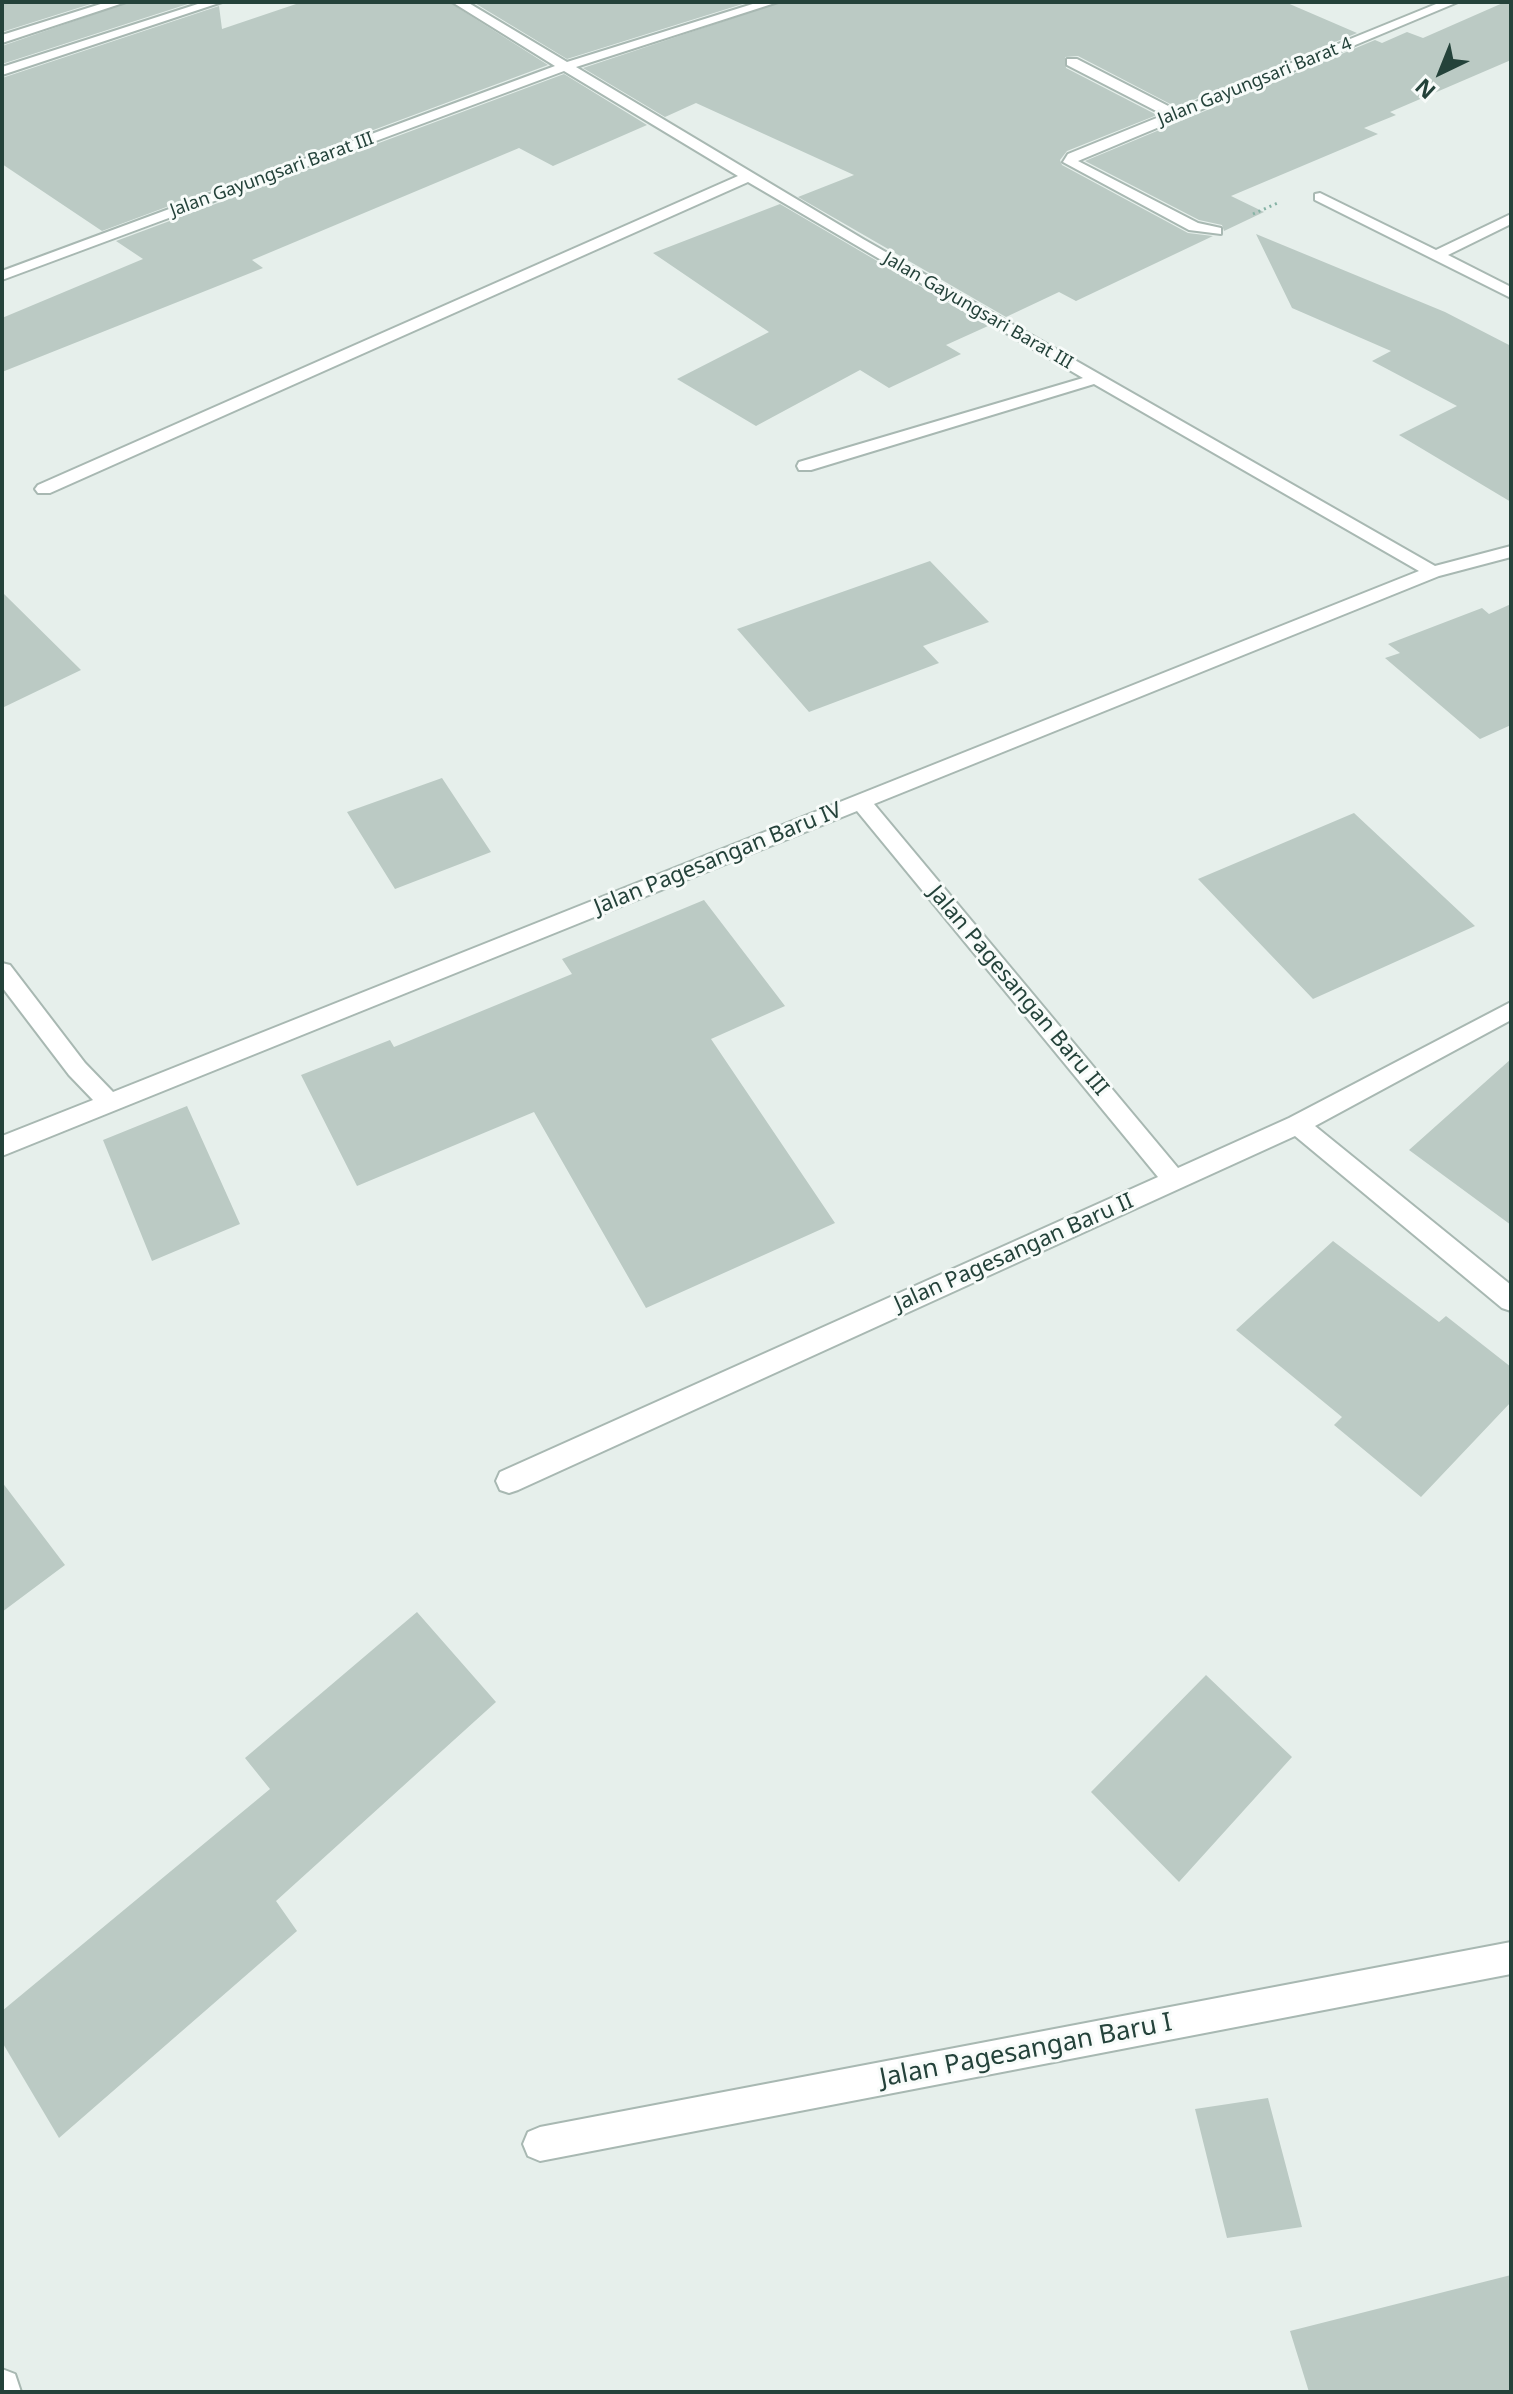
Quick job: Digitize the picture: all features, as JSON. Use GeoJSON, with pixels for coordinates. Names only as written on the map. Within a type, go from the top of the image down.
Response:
{"type":"FeatureCollection","features":[{"type":"Feature","properties":{"kind":"street"},"geometry":{"type":"LineString","coordinates":[[2,39],[120,2]]}},
{"type":"Feature","properties":{"kind":"street"},"geometry":{"type":"LineString","coordinates":[[2,71],[216,2]]}},
{"type":"Feature","properties":{"kind":"street","name":"Jalan Gayungsari Barat III"},"geometry":{"type":"LineString","coordinates":[[458,2],[747,177],[1433,572]]}},
{"type":"Feature","properties":{"kind":"street","name":"Jalan Gayungsari Barat III"},"geometry":{"type":"LineString","coordinates":[[2,276],[542,74],[772,2]]}},
{"type":"Feature","properties":{"kind":"street","name":"Jalan Gayungsari Barat 4"},"geometry":{"type":"LineString","coordinates":[[1216,231],[1194,227],[1070,162],[1073,157],[1452,2]]}},
{"type":"Feature","properties":{"kind":"street"},"geometry":{"type":"LineString","coordinates":[[1072,62],[1175,115]]}},
{"type":"Feature","properties":{"kind":"street"},"geometry":{"type":"LineString","coordinates":[[44,489],[747,177]]}},
{"type":"Feature","properties":{"kind":"street"},"geometry":{"type":"LineString","coordinates":[[1320,197],[1511,293]]}},
{"type":"Feature","properties":{"kind":"street"},"geometry":{"type":"LineString","coordinates":[[1435,256],[1511,218]]}},
{"type":"Feature","properties":{"kind":"street"},"geometry":{"type":"LineString","coordinates":[[805,466],[1095,379]]}},
{"type":"Feature","properties":{"kind":"street"},"geometry":{"type":"LineString","coordinates":[[1433,572],[1511,551]]}},
{"type":"Feature","properties":{"kind":"street","name":"Jalan Pagesangan Baru IV"},"geometry":{"type":"LineString","coordinates":[[2,1146],[1433,572]]}},
{"type":"Feature","properties":{"kind":"street","name":"Jalan Pagesangan Baru III"},"geometry":{"type":"LineString","coordinates":[[861,802],[1174,1180]]}},
{"type":"Feature","properties":{"kind":"street"},"geometry":{"type":"LineString","coordinates":[[2,971],[77,1069],[110,1103]]}},
{"type":"Feature","properties":{"kind":"street","name":"Jalan Pagesangan Baru II"},"geometry":{"type":"LineString","coordinates":[[509,1481],[1297,1125],[1511,1010]]}},
{"type":"Feature","properties":{"kind":"street"},"geometry":{"type":"LineString","coordinates":[[1297,1125],[1511,1300]]}},
{"type":"Feature","properties":{"kind":"street","name":"Jalan Pagesangan Baru I"},"geometry":{"type":"LineString","coordinates":[[540,2144],[1511,1958]]}},
{"type":"Feature","properties":{"kind":"path"},"geometry":{"type":"LineString","coordinates":[[1216,231],[1292,196],[1320,197]]}},
{"type":"Feature","properties":{"kind":"building"},"geometry":{"type":"Polygon","coordinates":[[[2,2],[97,2],[2,32],[2,2]]]}},
{"type":"Feature","properties":{"kind":"building"},"geometry":{"type":"Polygon","coordinates":[[[129,2],[194,2],[2,64],[2,46],[129,2]]]}},
{"type":"Feature","properties":{"kind":"building"},"geometry":{"type":"Polygon","coordinates":[[[302,2],[449,2],[548,65],[102,231],[2,164],[2,78],[219,6],[222,29],[302,2]]]}},
{"type":"Feature","properties":{"kind":"building"},"geometry":{"type":"Polygon","coordinates":[[[473,2],[749,2],[567,59],[473,2]]]}},
{"type":"Feature","properties":{"kind":"building"},"geometry":{"type":"Polygon","coordinates":[[[781,2],[1285,2],[1357,33],[1176,107],[1078,56],[1065,57],[1066,68],[1157,115],[1067,151],[1060,160],[1062,165],[1188,233],[1213,236],[1076,301],[1059,292],[1006,317],[798,197],[854,175],[696,103],[665,117],[583,68],[781,2]]]}},
{"type":"Feature","properties":{"kind":"building"},"geometry":{"type":"Polygon","coordinates":[[[1511,2],[1511,60],[1390,112],[1396,115],[1364,128],[1378,134],[1231,196],[1264,212],[1224,231],[1222,225],[1199,220],[1085,161],[1375,40],[1382,43],[1407,32],[1423,38],[1511,2]]]}},
{"type":"Feature","properties":{"kind":"building"},"geometry":{"type":"Polygon","coordinates":[[[564,74],[647,125],[553,166],[519,148],[252,260],[263,268],[2,372],[2,318],[143,259],[116,241],[564,74]]]}},
{"type":"Feature","properties":{"kind":"building"},"geometry":{"type":"Polygon","coordinates":[[[780,204],[988,326],[946,345],[961,354],[889,388],[860,370],[756,426],[677,379],[769,332],[653,253],[780,204]]]}},
{"type":"Feature","properties":{"kind":"building"},"geometry":{"type":"Polygon","coordinates":[[[1256,234],[1445,312],[1511,346],[1511,502],[1399,435],[1457,406],[1372,361],[1391,351],[1292,308],[1256,234]]]}},
{"type":"Feature","properties":{"kind":"building"},"geometry":{"type":"Polygon","coordinates":[[[930,561],[989,622],[923,646],[939,663],[809,712],[737,629],[930,561]]]}},
{"type":"Feature","properties":{"kind":"building"},"geometry":{"type":"Polygon","coordinates":[[[2,592],[81,670],[2,708],[2,592]]]}},
{"type":"Feature","properties":{"kind":"building"},"geometry":{"type":"Polygon","coordinates":[[[1511,604],[1511,725],[1480,739],[1385,658],[1400,653],[1388,644],[1482,608],[1489,614],[1511,604]]]}},
{"type":"Feature","properties":{"kind":"building"},"geometry":{"type":"Polygon","coordinates":[[[442,778],[491,852],[395,889],[347,812],[442,778]]]}},
{"type":"Feature","properties":{"kind":"building"},"geometry":{"type":"Polygon","coordinates":[[[1354,813],[1475,926],[1313,999],[1198,879],[1354,813]]]}},
{"type":"Feature","properties":{"kind":"building"},"geometry":{"type":"Polygon","coordinates":[[[704,900],[785,1006],[711,1039],[835,1223],[646,1308],[534,1112],[357,1186],[301,1075],[390,1040],[394,1047],[572,974],[562,959],[704,900]]]}},
{"type":"Feature","properties":{"kind":"building"},"geometry":{"type":"Polygon","coordinates":[[[1511,1059],[1511,1225],[1409,1150],[1511,1059]]]}},
{"type":"Feature","properties":{"kind":"building"},"geometry":{"type":"Polygon","coordinates":[[[187,1106],[240,1224],[152,1261],[103,1140],[187,1106]]]}},
{"type":"Feature","properties":{"kind":"building"},"geometry":{"type":"Polygon","coordinates":[[[1333,1241],[1439,1322],[1446,1316],[1511,1367],[1511,1402],[1421,1497],[1334,1425],[1342,1417],[1236,1330],[1333,1241]]]}},
{"type":"Feature","properties":{"kind":"building"},"geometry":{"type":"Polygon","coordinates":[[[2,1482],[65,1565],[2,1612],[2,1482]]]}},
{"type":"Feature","properties":{"kind":"building"},"geometry":{"type":"Polygon","coordinates":[[[417,1612],[496,1702],[276,1901],[297,1931],[59,2138],[2,2042],[2,2011],[270,1789],[245,1758],[417,1612]]]}},
{"type":"Feature","properties":{"kind":"building"},"geometry":{"type":"Polygon","coordinates":[[[1206,1675],[1292,1757],[1179,1882],[1091,1792],[1206,1675]]]}},
{"type":"Feature","properties":{"kind":"building"},"geometry":{"type":"Polygon","coordinates":[[[1268,2098],[1302,2227],[1227,2238],[1195,2109],[1268,2098]]]}},
{"type":"Feature","properties":{"kind":"building"},"geometry":{"type":"Polygon","coordinates":[[[1511,2275],[1511,2392],[1309,2392],[1290,2331],[1511,2275]]]}}]}
